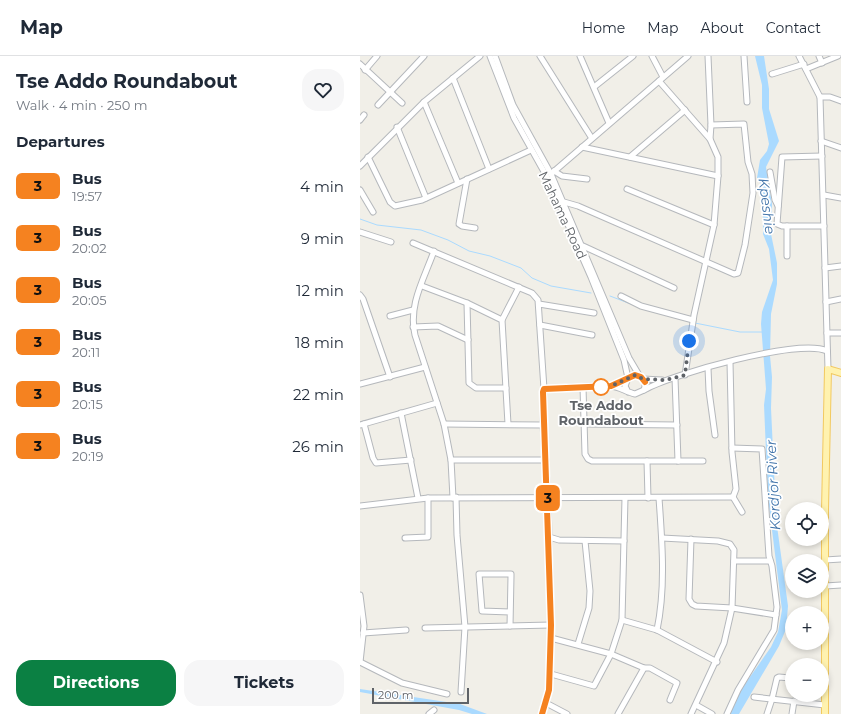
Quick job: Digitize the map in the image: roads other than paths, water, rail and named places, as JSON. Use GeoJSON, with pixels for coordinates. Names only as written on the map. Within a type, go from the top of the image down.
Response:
{"type":"FeatureCollection","features":[{"type":"Feature","properties":{"kind":"main road"},"geometry":{"type":"LineString","coordinates":[[825,554],[828,370],[841,373]]}},
{"type":"Feature","properties":{"kind":"main road"},"geometry":{"type":"LineString","coordinates":[[825,598],[825,714]]}},
{"type":"Feature","properties":{"kind":"street"},"geometry":{"type":"LineString","coordinates":[[365,70],[377,56]]}},
{"type":"Feature","properties":{"kind":"street"},"geometry":{"type":"LineString","coordinates":[[378,105],[424,56]]}},
{"type":"Feature","properties":{"kind":"street"},"geometry":{"type":"LineString","coordinates":[[360,165],[424,102],[480,56]]}},
{"type":"Feature","properties":{"kind":"street","name":"Mahama Road"},"geometry":{"type":"LineString","coordinates":[[490,56],[508,107],[547,177],[591,277],[624,360],[627,379]]}},
{"type":"Feature","properties":{"kind":"street","name":"Mahama Road"},"geometry":{"type":"LineString","coordinates":[[495,56],[513,105],[553,172],[629,358],[641,377]]}},
{"type":"Feature","properties":{"kind":"street"},"geometry":{"type":"LineString","coordinates":[[540,56],[591,137]]}},
{"type":"Feature","properties":{"kind":"street"},"geometry":{"type":"LineString","coordinates":[[580,56],[608,122]]}},
{"type":"Feature","properties":{"kind":"street"},"geometry":{"type":"LineString","coordinates":[[594,87],[633,56]]}},
{"type":"Feature","properties":{"kind":"street"},"geometry":{"type":"LineString","coordinates":[[652,56],[661,79],[710,139],[718,157],[714,225],[691,328],[685,375]]}},
{"type":"Feature","properties":{"kind":"street"},"geometry":{"type":"LineString","coordinates":[[588,178],[562,176],[553,172],[608,122],[688,56]]}},
{"type":"Feature","properties":{"kind":"street"},"geometry":{"type":"LineString","coordinates":[[709,56],[710,139]]}},
{"type":"Feature","properties":{"kind":"street"},"geometry":{"type":"LineString","coordinates":[[744,56],[747,102]]}},
{"type":"Feature","properties":{"kind":"street"},"geometry":{"type":"LineString","coordinates":[[799,56],[820,97],[828,370]]}},
{"type":"Feature","properties":{"kind":"street"},"geometry":{"type":"LineString","coordinates":[[819,56],[822,63]]}},
{"type":"Feature","properties":{"kind":"street"},"geometry":{"type":"LineString","coordinates":[[772,74],[822,63],[838,56]]}},
{"type":"Feature","properties":{"kind":"street"},"geometry":{"type":"LineString","coordinates":[[360,64],[402,103]]}},
{"type":"Feature","properties":{"kind":"street"},"geometry":{"type":"LineString","coordinates":[[453,78],[489,169]]}},
{"type":"Feature","properties":{"kind":"street"},"geometry":{"type":"LineString","coordinates":[[820,97],[830,97],[841,101]]}},
{"type":"Feature","properties":{"kind":"street"},"geometry":{"type":"LineString","coordinates":[[424,102],[458,183]]}},
{"type":"Feature","properties":{"kind":"street"},"geometry":{"type":"LineString","coordinates":[[630,157],[685,110]]}},
{"type":"Feature","properties":{"kind":"street"},"geometry":{"type":"LineString","coordinates":[[360,120],[364,115]]}},
{"type":"Feature","properties":{"kind":"street"},"geometry":{"type":"LineString","coordinates":[[564,202],[578,206],[706,263],[734,274],[738,273],[745,245],[753,193],[752,174],[748,162],[744,124],[711,125]]}},
{"type":"Feature","properties":{"kind":"street"},"geometry":{"type":"LineString","coordinates":[[397,127],[426,198]]}},
{"type":"Feature","properties":{"kind":"street"},"geometry":{"type":"LineString","coordinates":[[822,141],[841,148]]}},
{"type":"Feature","properties":{"kind":"street"},"geometry":{"type":"LineString","coordinates":[[582,147],[718,176]]}},
{"type":"Feature","properties":{"kind":"street"},"geometry":{"type":"LineString","coordinates":[[368,157],[392,205],[426,198],[531,150]]}},
{"type":"Feature","properties":{"kind":"street"},"geometry":{"type":"LineString","coordinates":[[822,156],[782,158],[777,224],[778,226],[824,226]]}},
{"type":"Feature","properties":{"kind":"street"},"geometry":{"type":"LineString","coordinates":[[770,172],[775,200],[778,206]]}},
{"type":"Feature","properties":{"kind":"street"},"geometry":{"type":"LineString","coordinates":[[467,179],[459,224],[462,226],[475,228]]}},
{"type":"Feature","properties":{"kind":"street"},"geometry":{"type":"LineString","coordinates":[[627,189],[714,225]]}},
{"type":"Feature","properties":{"kind":"street"},"geometry":{"type":"LineString","coordinates":[[360,190],[373,212]]}},
{"type":"Feature","properties":{"kind":"street"},"geometry":{"type":"LineString","coordinates":[[824,195],[841,198]]}},
{"type":"Feature","properties":{"kind":"street"},"geometry":{"type":"LineString","coordinates":[[787,226],[787,256]]}},
{"type":"Feature","properties":{"kind":"street"},"geometry":{"type":"LineString","coordinates":[[360,232],[391,242]]}},
{"type":"Feature","properties":{"kind":"street"},"geometry":{"type":"LineString","coordinates":[[413,243],[519,287],[536,297],[539,304],[544,389],[543,424],[548,498],[551,625],[551,674],[546,703],[542,714]]}},
{"type":"Feature","properties":{"kind":"street"},"geometry":{"type":"LineString","coordinates":[[583,246],[674,288]]}},
{"type":"Feature","properties":{"kind":"street"},"geometry":{"type":"LineString","coordinates":[[434,251],[413,310],[413,327],[444,424],[451,460],[465,627],[460,692]]}},
{"type":"Feature","properties":{"kind":"street"},"geometry":{"type":"LineString","coordinates":[[825,268],[841,266]]}},
{"type":"Feature","properties":{"kind":"street"},"geometry":{"type":"LineString","coordinates":[[422,286],[467,303],[502,320]]}},
{"type":"Feature","properties":{"kind":"street"},"geometry":{"type":"LineString","coordinates":[[508,424],[502,320],[519,287]]}},
{"type":"Feature","properties":{"kind":"street"},"geometry":{"type":"LineString","coordinates":[[360,294],[390,377]]}},
{"type":"Feature","properties":{"kind":"street"},"geometry":{"type":"LineString","coordinates":[[621,296],[641,306],[693,321]]}},
{"type":"Feature","properties":{"kind":"street"},"geometry":{"type":"LineString","coordinates":[[826,302],[841,299]]}},
{"type":"Feature","properties":{"kind":"street"},"geometry":{"type":"LineString","coordinates":[[467,303],[469,383],[471,387],[476,388],[506,388]]}},
{"type":"Feature","properties":{"kind":"street"},"geometry":{"type":"LineString","coordinates":[[539,304],[594,313]]}},
{"type":"Feature","properties":{"kind":"street"},"geometry":{"type":"LineString","coordinates":[[390,316],[413,310]]}},
{"type":"Feature","properties":{"kind":"street"},"geometry":{"type":"LineString","coordinates":[[540,325],[592,335]]}},
{"type":"Feature","properties":{"kind":"street"},"geometry":{"type":"LineString","coordinates":[[413,327],[438,326],[468,340]]}},
{"type":"Feature","properties":{"kind":"street"},"geometry":{"type":"LineString","coordinates":[[827,333],[841,333]]}},
{"type":"Feature","properties":{"kind":"street"},"geometry":{"type":"LineString","coordinates":[[544,389],[611,386],[634,394],[665,380],[758,354],[783,350],[814,348],[827,351]]}},
{"type":"Feature","properties":{"kind":"street"},"geometry":{"type":"LineString","coordinates":[[730,362],[732,448],[736,489],[733,497]]}},
{"type":"Feature","properties":{"kind":"street"},"geometry":{"type":"LineString","coordinates":[[360,384],[425,367]]}},
{"type":"Feature","properties":{"kind":"street"},"geometry":{"type":"LineString","coordinates":[[708,368],[709,391],[715,435]]}},
{"type":"Feature","properties":{"kind":"street"},"geometry":{"type":"LineString","coordinates":[[611,386],[631,376],[665,380]]}},
{"type":"Feature","properties":{"kind":"street"},"geometry":{"type":"LineString","coordinates":[[641,377],[645,382],[644,390]]}},
{"type":"Feature","properties":{"kind":"street"},"geometry":{"type":"LineString","coordinates":[[675,378],[678,461]]}},
{"type":"Feature","properties":{"kind":"street"},"geometry":{"type":"LineString","coordinates":[[627,379],[625,386],[628,392]]}},
{"type":"Feature","properties":{"kind":"street"},"geometry":{"type":"LineString","coordinates":[[583,387],[585,454],[588,459],[592,461],[703,461]]}},
{"type":"Feature","properties":{"kind":"street"},"geometry":{"type":"LineString","coordinates":[[411,460],[376,463],[362,424],[437,403]]}},
{"type":"Feature","properties":{"kind":"street"},"geometry":{"type":"LineString","coordinates":[[401,413],[418,498]]}},
{"type":"Feature","properties":{"kind":"street"},"geometry":{"type":"LineString","coordinates":[[444,424],[543,424]]}},
{"type":"Feature","properties":{"kind":"street"},"geometry":{"type":"LineString","coordinates":[[584,424],[677,425]]}},
{"type":"Feature","properties":{"kind":"street"},"geometry":{"type":"LineString","coordinates":[[727,714],[738,690],[774,630],[776,615],[772,566],[770,561],[762,449],[732,448]]}},
{"type":"Feature","properties":{"kind":"street"},"geometry":{"type":"LineString","coordinates":[[451,460],[546,460]]}},
{"type":"Feature","properties":{"kind":"street"},"geometry":{"type":"LineString","coordinates":[[647,461],[648,498]]}},
{"type":"Feature","properties":{"kind":"street"},"geometry":{"type":"LineString","coordinates":[[360,506],[418,498],[455,497],[733,497]]}},
{"type":"Feature","properties":{"kind":"street"},"geometry":{"type":"LineString","coordinates":[[733,497],[742,512]]}},
{"type":"Feature","properties":{"kind":"street"},"geometry":{"type":"LineString","coordinates":[[405,538],[428,537],[428,498]]}},
{"type":"Feature","properties":{"kind":"street"},"geometry":{"type":"LineString","coordinates":[[551,674],[594,686],[611,654],[622,620],[625,498]]}},
{"type":"Feature","properties":{"kind":"street"},"geometry":{"type":"LineString","coordinates":[[657,630],[661,610],[662,538],[659,498]]}},
{"type":"Feature","properties":{"kind":"street"},"geometry":{"type":"LineString","coordinates":[[549,537],[558,540],[624,541]]}},
{"type":"Feature","properties":{"kind":"street"},"geometry":{"type":"LineString","coordinates":[[662,538],[691,539],[730,544],[734,550],[732,608],[724,643],[717,662],[691,714]]}},
{"type":"Feature","properties":{"kind":"street"},"geometry":{"type":"LineString","coordinates":[[691,539],[689,599],[692,604],[696,606],[732,608],[776,615]]}},
{"type":"Feature","properties":{"kind":"street"},"geometry":{"type":"LineString","coordinates":[[578,644],[588,608],[590,591],[586,541]]}},
{"type":"Feature","properties":{"kind":"street"},"geometry":{"type":"LineString","coordinates":[[829,560],[841,559]]}},
{"type":"Feature","properties":{"kind":"street"},"geometry":{"type":"LineString","coordinates":[[734,561],[770,561]]}},
{"type":"Feature","properties":{"kind":"street"},"geometry":{"type":"LineString","coordinates":[[510,612],[482,611],[479,574],[511,574],[510,626]]}},
{"type":"Feature","properties":{"kind":"street"},"geometry":{"type":"LineString","coordinates":[[829,586],[841,584]]}},
{"type":"Feature","properties":{"kind":"street"},"geometry":{"type":"LineString","coordinates":[[360,595],[363,633],[360,662],[402,683],[447,694]]}},
{"type":"Feature","properties":{"kind":"street"},"geometry":{"type":"LineString","coordinates":[[622,620],[657,630],[717,662]]}},
{"type":"Feature","properties":{"kind":"street"},"geometry":{"type":"LineString","coordinates":[[425,628],[551,625]]}},
{"type":"Feature","properties":{"kind":"street"},"geometry":{"type":"LineString","coordinates":[[363,633],[406,630]]}},
{"type":"Feature","properties":{"kind":"street"},"geometry":{"type":"LineString","coordinates":[[551,638],[578,644],[611,654],[644,668],[650,668],[677,683],[670,700]]}},
{"type":"Feature","properties":{"kind":"street"},"geometry":{"type":"LineString","coordinates":[[618,714],[644,668]]}},
{"type":"Feature","properties":{"kind":"street"},"geometry":{"type":"LineString","coordinates":[[767,714],[778,677],[785,678]]}},
{"type":"Feature","properties":{"kind":"street"},"geometry":{"type":"LineString","coordinates":[[754,697],[785,701]]}},
{"type":"Feature","properties":{"kind":"street"},"geometry":{"type":"LineString","coordinates":[[792,714],[794,702],[825,706]]}},
{"type":"Feature","properties":{"kind":"street"},"geometry":{"type":"LineString","coordinates":[[546,703],[567,714]]}},
{"type":"Feature","properties":{"kind":"street"},"geometry":{"type":"LineString","coordinates":[[696,705],[712,714]]}},
{"type":"Feature","properties":{"kind":"street"},"geometry":{"type":"LineString","coordinates":[[429,714],[434,710]]}},
{"type":"Feature","properties":{"kind":"water"},"geometry":{"type":"Polygon","coordinates":[[[755,56],[764,56],[769,89],[769,109],[779,141],[766,167],[772,204],[771,234],[777,263],[777,284],[771,314],[770,356],[772,377],[771,408],[774,472],[777,526],[785,584],[785,598],[787,598],[788,606],[785,606],[785,631],[779,646],[739,714],[729,714],[740,691],[771,647],[778,632],[782,610],[768,498],[764,405],[766,389],[761,324],[762,312],[773,280],[769,249],[763,234],[763,188],[757,178],[760,160],[767,151],[769,144],[762,108],[762,85],[755,56]]]}},
{"type":"Feature","properties":{"kind":"water"},"geometry":{"type":"Polygon","coordinates":[[[360,689],[460,704],[487,714],[472,714],[459,710],[360,692],[360,689]]]}},
{"type":"Feature","properties":{"kind":"waterway"},"geometry":{"type":"LineString","coordinates":[[360,219],[377,225],[421,230],[448,240],[469,251],[490,256],[521,268],[532,278],[551,286],[591,293]]}},
{"type":"Feature","properties":{"kind":"waterway"},"geometry":{"type":"LineString","coordinates":[[610,296],[636,306]]}},
{"type":"Feature","properties":{"kind":"waterway"},"geometry":{"type":"LineString","coordinates":[[644,309],[691,322]]}},
{"type":"Feature","properties":{"kind":"waterway"},"geometry":{"type":"LineString","coordinates":[[695,323],[740,332],[762,332]]}},
{"type":"Feature","properties":{"kind":"place","name":"Tse Addo Roundabout"},"geometry":{"type":"Point","coordinates":[601,387]}},
{"type":"Feature","properties":{"kind":"water label","name":"Kpeshie"},"geometry":{"type":"Point","coordinates":[767,206]}},
{"type":"Feature","properties":{"kind":"water label","name":"Kordjor River"},"geometry":{"type":"Point","coordinates":[773,485]}}]}
